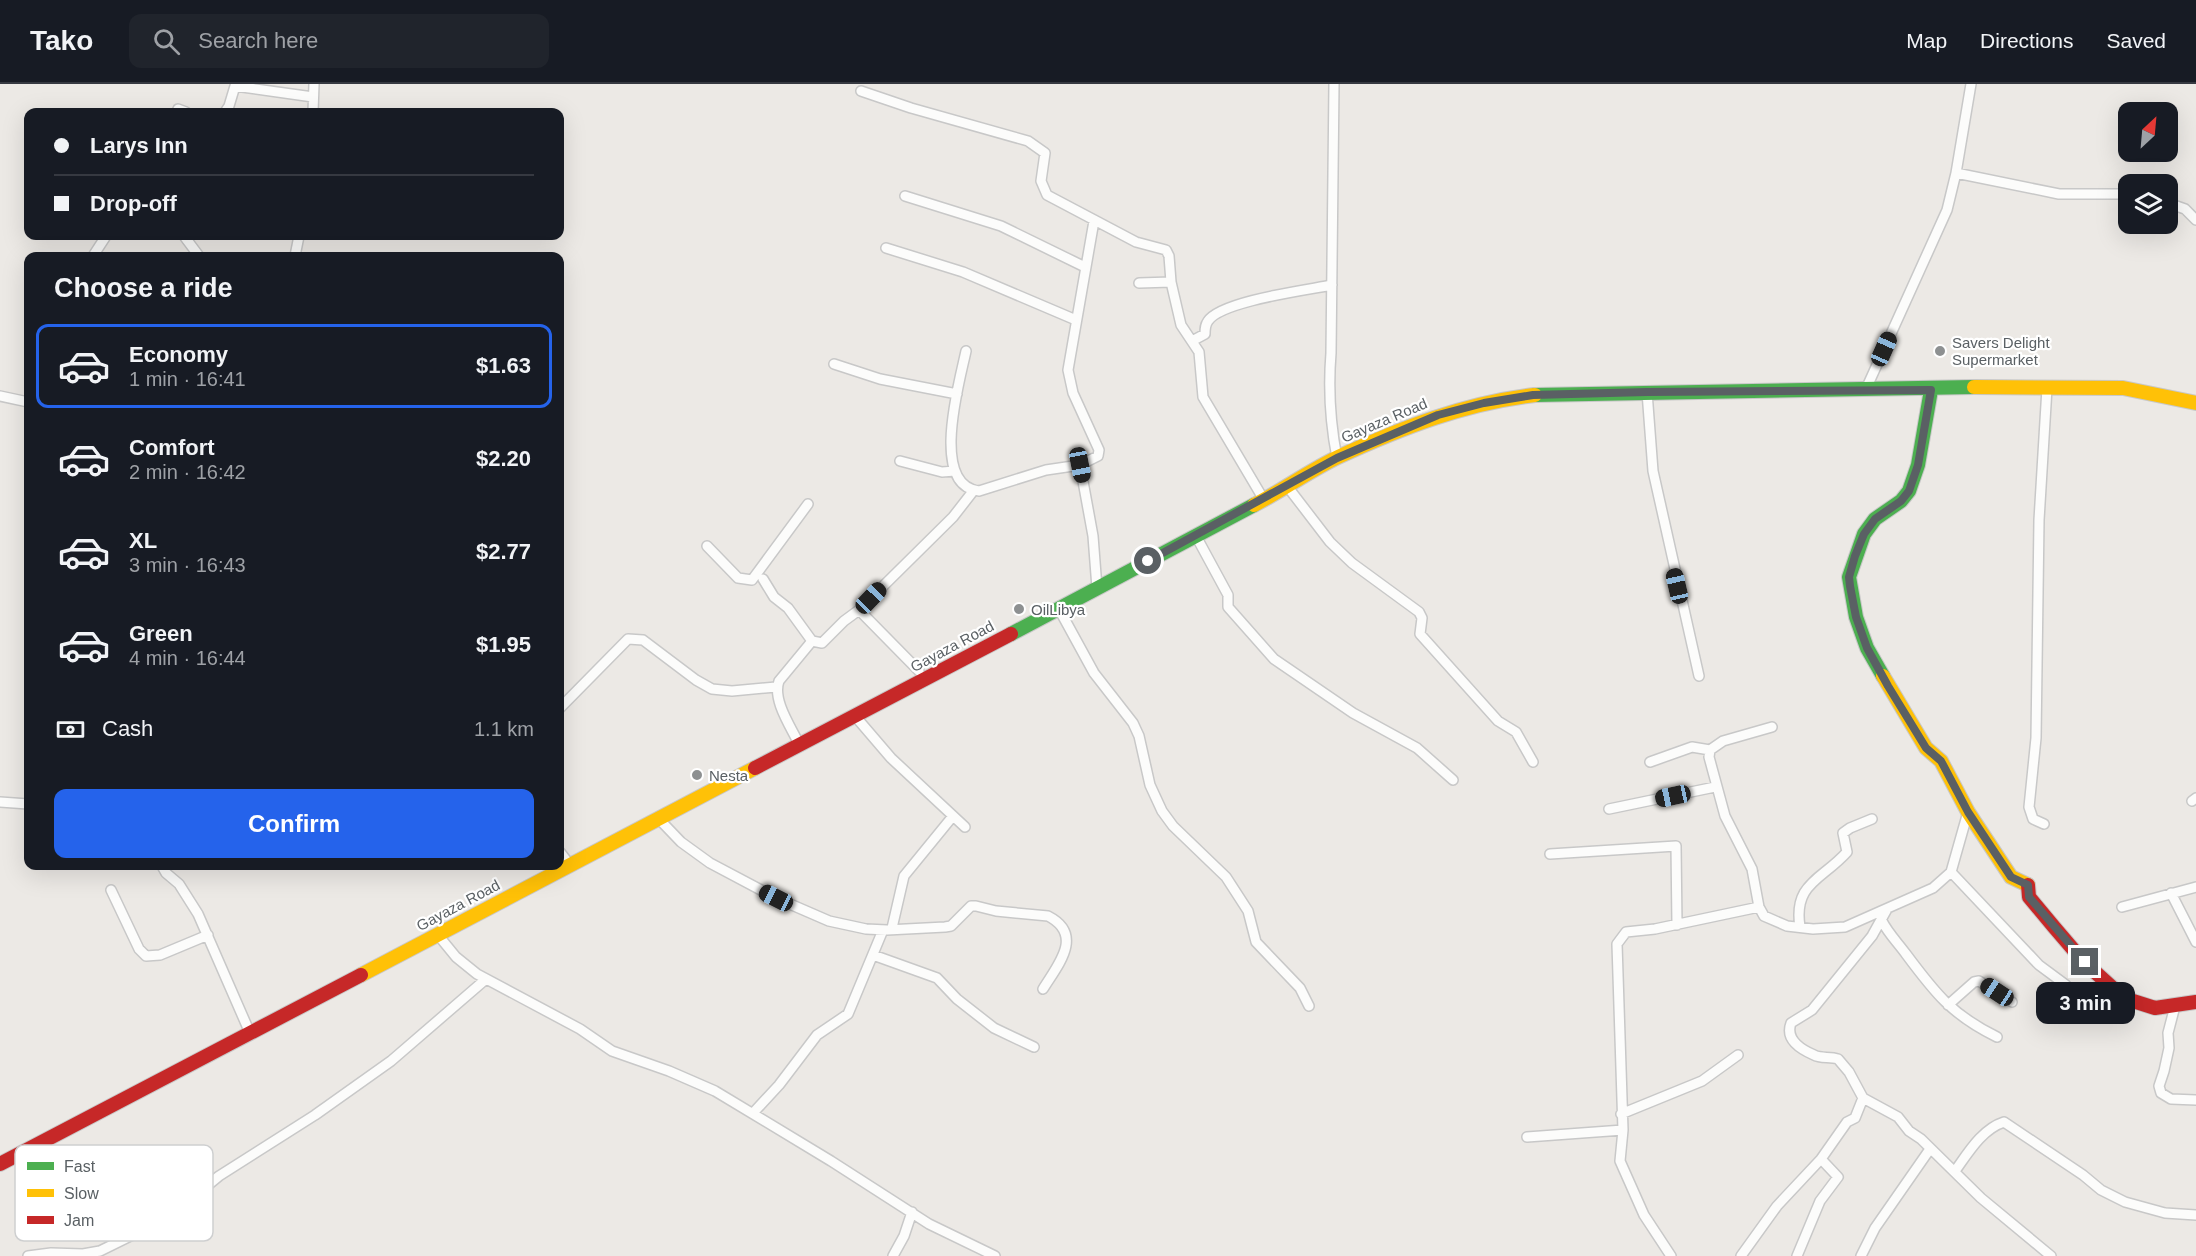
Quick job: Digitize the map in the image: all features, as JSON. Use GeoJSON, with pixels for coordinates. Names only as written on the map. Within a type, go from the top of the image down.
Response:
{"type":"FeatureCollection","features":[{"type":"Feature","properties":{"kind":"main road","name":"Gayaza Road"},"geometry":{"type":"LineString","coordinates":[[564,868],[1059,609],[1264,500],[1337,458],[1438,415],[1484,403],[1533,395],[1647,392],[2123,388],[2196,403]]}},
{"type":"Feature","properties":{"kind":"main road"},"geometry":{"type":"LineString","coordinates":[[1931,390],[1918,465],[1909,491],[1901,501],[1875,519],[1864,534],[1849,577],[1856,617],[1867,648],[1926,748],[1944,766],[1968,812],[2011,877],[2028,885],[2029,897],[2099,979],[2119,994],[2150,1007],[2196,1002]]}},
{"type":"Feature","properties":{"kind":"main road","name":"Gayaza Road"},"geometry":{"type":"LineString","coordinates":[[36,1145],[561,870]]}},
{"type":"Feature","properties":{"kind":"main road","name":"Gayaza Road"},"geometry":{"type":"LineString","coordinates":[[0,1164],[15,1156]]}},
{"type":"Feature","properties":{"kind":"street"},"geometry":{"type":"LineString","coordinates":[[313,108],[314,84]]}},
{"type":"Feature","properties":{"kind":"street"},"geometry":{"type":"LineString","coordinates":[[1334,84],[1332,285],[1328,384],[1329,417],[1337,458]]}},
{"type":"Feature","properties":{"kind":"street"},"geometry":{"type":"LineString","coordinates":[[1866,389],[1947,210],[1956,173],[1971,84]]}},
{"type":"Feature","properties":{"kind":"street"},"geometry":{"type":"LineString","coordinates":[[228,108],[235,86],[314,97]]}},
{"type":"Feature","properties":{"kind":"street"},"geometry":{"type":"LineString","coordinates":[[861,91],[911,108],[1028,141],[1044,150],[1046,159],[1041,181],[1043,189],[1054,200],[1136,242],[1166,250],[1181,325],[1199,352],[1203,397],[1264,500]]}},
{"type":"Feature","properties":{"kind":"street"},"geometry":{"type":"LineString","coordinates":[[1956,173],[2059,194],[2118,194]]}},
{"type":"Feature","properties":{"kind":"street"},"geometry":{"type":"LineString","coordinates":[[905,196],[1000,226],[1085,267]]}},
{"type":"Feature","properties":{"kind":"street"},"geometry":{"type":"LineString","coordinates":[[2178,207],[2185,209],[2196,220]]}},
{"type":"Feature","properties":{"kind":"street"},"geometry":{"type":"LineString","coordinates":[[966,351],[950,445],[950,457],[955,471],[964,484],[974,490],[996,486],[1046,470],[1080,465],[1093,460],[1100,453],[1073,393],[1068,370],[1095,221]]}},
{"type":"Feature","properties":{"kind":"street"},"geometry":{"type":"LineString","coordinates":[[886,248],[963,272],[1076,320]]}},
{"type":"Feature","properties":{"kind":"street"},"geometry":{"type":"LineString","coordinates":[[1139,283],[1171,282]]}},
{"type":"Feature","properties":{"kind":"street"},"geometry":{"type":"LineString","coordinates":[[1192,341],[1205,334],[1211,317],[1245,301],[1332,285]]}},
{"type":"Feature","properties":{"kind":"street"},"geometry":{"type":"LineString","coordinates":[[834,364],[880,379],[957,394]]}},
{"type":"Feature","properties":{"kind":"street"},"geometry":{"type":"LineString","coordinates":[[2044,824],[2034,820],[2029,807],[2036,738],[2039,520],[2047,388]]}},
{"type":"Feature","properties":{"kind":"street"},"geometry":{"type":"LineString","coordinates":[[1647,392],[1653,471],[1699,676]]}},
{"type":"Feature","properties":{"kind":"street"},"geometry":{"type":"LineString","coordinates":[[0,396],[24,401]]}},
{"type":"Feature","properties":{"kind":"street"},"geometry":{"type":"LineString","coordinates":[[900,461],[942,472],[955,471]]}},
{"type":"Feature","properties":{"kind":"street"},"geometry":{"type":"LineString","coordinates":[[1080,465],[1093,536],[1097,588]]}},
{"type":"Feature","properties":{"kind":"street"},"geometry":{"type":"LineString","coordinates":[[1287,486],[1330,542],[1352,563],[1419,612],[1422,618],[1420,634],[1498,721],[1516,732],[1533,762]]}},
{"type":"Feature","properties":{"kind":"street"},"geometry":{"type":"LineString","coordinates":[[763,579],[774,597],[788,608],[812,641],[822,643],[859,610],[953,517],[974,490]]}},
{"type":"Feature","properties":{"kind":"street"},"geometry":{"type":"LineString","coordinates":[[707,546],[738,579],[752,580],[808,504]]}},
{"type":"Feature","properties":{"kind":"street"},"geometry":{"type":"LineString","coordinates":[[1196,536],[1228,595],[1228,607],[1274,659],[1353,713],[1416,748],[1453,780]]}},
{"type":"Feature","properties":{"kind":"street"},"geometry":{"type":"LineString","coordinates":[[1059,609],[1094,673],[1133,723],[1150,785],[1162,811],[1173,826],[1226,877],[1248,911],[1256,942],[1300,988],[1309,1006]]}},
{"type":"Feature","properties":{"kind":"street"},"geometry":{"type":"LineString","coordinates":[[859,610],[919,671]]}},
{"type":"Feature","properties":{"kind":"street"},"geometry":{"type":"LineString","coordinates":[[564,704],[628,639],[643,640],[712,689],[732,691],[776,687]]}},
{"type":"Feature","properties":{"kind":"street"},"geometry":{"type":"LineString","coordinates":[[799,744],[779,700],[776,687],[783,675],[812,641]]}},
{"type":"Feature","properties":{"kind":"street"},"geometry":{"type":"LineString","coordinates":[[855,716],[891,758],[965,827]]}},
{"type":"Feature","properties":{"kind":"street"},"geometry":{"type":"LineString","coordinates":[[1650,762],[1692,747],[1710,750],[1723,741],[1772,727]]}},
{"type":"Feature","properties":{"kind":"street"},"geometry":{"type":"LineString","coordinates":[[1710,750],[1709,757],[1715,787],[1725,816],[1752,869],[1759,907],[1764,916],[1774,922],[1813,929],[1845,927],[1933,888],[1951,872],[1968,812]]}},
{"type":"Feature","properties":{"kind":"street"},"geometry":{"type":"LineString","coordinates":[[1609,809],[1715,787]]}},
{"type":"Feature","properties":{"kind":"street"},"geometry":{"type":"LineString","coordinates":[[0,802],[24,804]]}},
{"type":"Feature","properties":{"kind":"street"},"geometry":{"type":"LineString","coordinates":[[753,1113],[779,1085],[817,1035],[848,1014],[873,955],[888,929],[904,876],[953,816]]}},
{"type":"Feature","properties":{"kind":"street"},"geometry":{"type":"LineString","coordinates":[[658,818],[697,855],[776,898],[829,921],[866,929],[945,927],[951,926],[967,910],[976,906],[996,911],[1048,916],[1055,920],[1065,932],[1068,942],[1064,954],[1043,989]]}},
{"type":"Feature","properties":{"kind":"street"},"geometry":{"type":"LineString","coordinates":[[1800,927],[1800,902],[1805,888],[1847,852],[1843,833],[1872,819]]}},
{"type":"Feature","properties":{"kind":"street"},"geometry":{"type":"LineString","coordinates":[[1550,854],[1676,846],[1677,925]]}},
{"type":"Feature","properties":{"kind":"street"},"geometry":{"type":"LineString","coordinates":[[564,857],[570,865]]}},
{"type":"Feature","properties":{"kind":"street"},"geometry":{"type":"LineString","coordinates":[[166,870],[179,884],[198,914],[250,1032]]}},
{"type":"Feature","properties":{"kind":"street"},"geometry":{"type":"LineString","coordinates":[[1951,872],[2039,965],[2066,985]]}},
{"type":"Feature","properties":{"kind":"street"},"geometry":{"type":"LineString","coordinates":[[2122,907],[2196,887]]}},
{"type":"Feature","properties":{"kind":"street"},"geometry":{"type":"LineString","coordinates":[[111,890],[139,949],[146,956],[160,955],[208,935]]}},
{"type":"Feature","properties":{"kind":"street"},"geometry":{"type":"LineString","coordinates":[[2172,893],[2196,942]]}},
{"type":"Feature","properties":{"kind":"street"},"geometry":{"type":"LineString","coordinates":[[1671,1256],[1655,1234],[1620,1161],[1623,1130],[1617,944],[1626,932],[1677,925],[1759,907]]}},
{"type":"Feature","properties":{"kind":"street"},"geometry":{"type":"LineString","coordinates":[[1887,909],[1882,921],[1812,1010],[1794,1019],[1790,1027],[1792,1042],[1813,1055],[1833,1057],[1844,1065],[1863,1098],[1898,1117],[1909,1131],[1955,1171],[1981,1198],[2051,1256]]}},
{"type":"Feature","properties":{"kind":"street"},"geometry":{"type":"LineString","coordinates":[[1882,921],[1920,975],[1948,1005],[1968,1022],[1997,1037]]}},
{"type":"Feature","properties":{"kind":"street"},"geometry":{"type":"LineString","coordinates":[[438,935],[465,966],[486,979],[580,1029],[604,1047],[694,1082],[753,1113],[912,1212],[964,1242],[995,1256]]}},
{"type":"Feature","properties":{"kind":"street"},"geometry":{"type":"LineString","coordinates":[[873,955],[937,978],[964,1005],[994,1028],[1034,1047]]}},
{"type":"Feature","properties":{"kind":"street"},"geometry":{"type":"LineString","coordinates":[[213,1181],[315,1115],[391,1061],[486,979]]}},
{"type":"Feature","properties":{"kind":"street"},"geometry":{"type":"LineString","coordinates":[[1948,1005],[1974,982],[1979,981],[2012,1002]]}},
{"type":"Feature","properties":{"kind":"street"},"geometry":{"type":"LineString","coordinates":[[2175,1006],[2168,1033],[2167,1060],[2159,1086],[2161,1093],[2171,1099],[2196,1100]]}},
{"type":"Feature","properties":{"kind":"street"},"geometry":{"type":"LineString","coordinates":[[1621,1114],[1702,1081],[1738,1056]]}},
{"type":"Feature","properties":{"kind":"street"},"geometry":{"type":"LineString","coordinates":[[1741,1256],[1777,1206],[1821,1159],[1847,1122],[1855,1118],[1863,1098]]}},
{"type":"Feature","properties":{"kind":"street"},"geometry":{"type":"LineString","coordinates":[[1955,1171],[1974,1145],[1994,1125],[2004,1122],[2024,1132],[2109,1194],[2125,1202],[2165,1213],[2196,1215]]}},
{"type":"Feature","properties":{"kind":"street"},"geometry":{"type":"LineString","coordinates":[[1527,1137],[1623,1130]]}},
{"type":"Feature","properties":{"kind":"street"},"geometry":{"type":"LineString","coordinates":[[1861,1256],[1875,1228],[1930,1149]]}},
{"type":"Feature","properties":{"kind":"street"},"geometry":{"type":"LineString","coordinates":[[1797,1256],[1820,1201],[1838,1177],[1821,1159]]}},
{"type":"Feature","properties":{"kind":"street"},"geometry":{"type":"LineString","coordinates":[[893,1256],[904,1236],[912,1212]]}},
{"type":"Feature","properties":{"kind":"street"},"geometry":{"type":"LineString","coordinates":[[28,1256],[51,1253],[83,1254],[100,1251],[120,1241]]}},
{"type":"Feature","properties":{"kind":"traffic: fast"},"geometry":{"type":"LineString","coordinates":[[1535,395],[1974,387]]}},
{"type":"Feature","properties":{"kind":"traffic: fast"},"geometry":{"type":"LineString","coordinates":[[1883,676],[1867,648],[1856,617],[1849,577],[1864,534],[1875,519],[1901,501],[1909,491],[1918,465],[1931,390]]}},
{"type":"Feature","properties":{"kind":"traffic: fast"},"geometry":{"type":"LineString","coordinates":[[1011,634],[1254,505]]}},
{"type":"Feature","properties":{"kind":"traffic: slow"},"geometry":{"type":"LineString","coordinates":[[1974,387],[2123,388],[2196,403]]}},
{"type":"Feature","properties":{"kind":"traffic: slow"},"geometry":{"type":"LineString","coordinates":[[1254,505],[1338,457],[1386,436],[1459,410],[1535,395]]}},
{"type":"Feature","properties":{"kind":"traffic: slow"},"geometry":{"type":"LineString","coordinates":[[1883,676],[1926,748],[1941,761],[1968,812],[2011,877],[2028,885]]}},
{"type":"Feature","properties":{"kind":"traffic: slow"},"geometry":{"type":"LineString","coordinates":[[564,868],[755,768]]}},
{"type":"Feature","properties":{"kind":"traffic: slow"},"geometry":{"type":"LineString","coordinates":[[361,975],[561,870]]}},
{"type":"Feature","properties":{"kind":"traffic: jam"},"geometry":{"type":"LineString","coordinates":[[755,768],[1011,634]]}},
{"type":"Feature","properties":{"kind":"traffic: jam"},"geometry":{"type":"LineString","coordinates":[[2028,885],[2029,897],[2084,962],[2116,991],[2133,1001],[2155,1008],[2196,1002]]}},
{"type":"Feature","properties":{"kind":"traffic: jam"},"geometry":{"type":"LineString","coordinates":[[36,1145],[361,975]]}},
{"type":"Feature","properties":{"kind":"traffic: jam"},"geometry":{"type":"LineString","coordinates":[[0,1164],[15,1156]]}},
{"type":"Feature","properties":{"kind":"place","name":"Savers Delight Supermarket"},"geometry":{"type":"Point","coordinates":[1940,351]}},
{"type":"Feature","properties":{"kind":"place","name":"OilLibya"},"geometry":{"type":"Point","coordinates":[1019,609]}},
{"type":"Feature","properties":{"kind":"place","name":"Nesta"},"geometry":{"type":"Point","coordinates":[697,775]}},
{"type":"Feature","properties":{"kind":"route"},"geometry":{"type":"LineString","coordinates":[[1148,561],[1264,500],[1337,458],[1438,415],[1484,403],[1533,395],[1866,389],[1931,390],[1918,465],[1907,496],[1875,519],[1864,534],[1855,556],[1849,577],[1856,617],[1867,648],[1888,686],[1926,748],[1941,761],[1968,812],[2011,877],[2028,885],[2029,897],[2085,962]]}}]}
